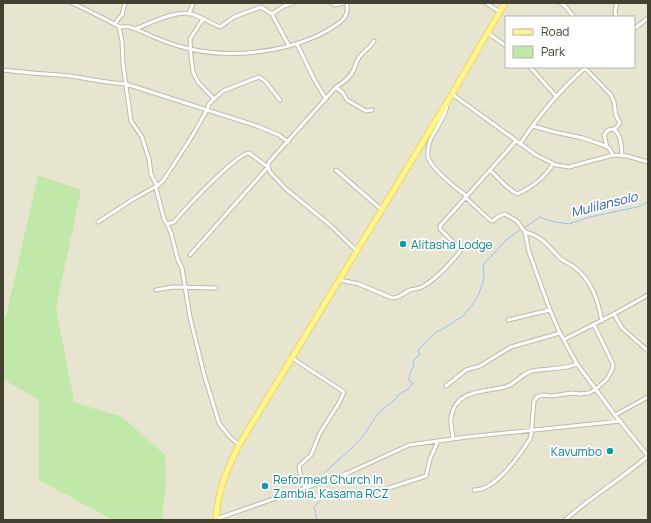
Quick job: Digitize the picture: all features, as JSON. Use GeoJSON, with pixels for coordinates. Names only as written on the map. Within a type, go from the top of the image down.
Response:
{"type":"FeatureCollection","features":[{"type":"Feature","properties":{"kind":"main road"},"geometry":{"type":"LineString","coordinates":[[216,520],[223,481],[239,446],[447,103],[505,3]]}},
{"type":"Feature","properties":{"kind":"street"},"geometry":{"type":"LineString","coordinates":[[72,3],[119,27],[129,27],[170,44],[190,49],[220,53],[260,51],[289,46],[323,34],[346,16],[346,3],[335,5],[332,3]]}},
{"type":"Feature","properties":{"kind":"street"},"geometry":{"type":"LineString","coordinates":[[115,24],[118,18],[122,15],[125,3]]}},
{"type":"Feature","properties":{"kind":"street"},"geometry":{"type":"LineString","coordinates":[[189,14],[192,3]]}},
{"type":"Feature","properties":{"kind":"street"},"geometry":{"type":"LineString","coordinates":[[272,14],[284,6],[292,3]]}},
{"type":"Feature","properties":{"kind":"street"},"geometry":{"type":"LineString","coordinates":[[486,3],[500,12]]}},
{"type":"Feature","properties":{"kind":"street"},"geometry":{"type":"LineString","coordinates":[[561,3],[566,6],[573,16]]}},
{"type":"Feature","properties":{"kind":"street"},"geometry":{"type":"LineString","coordinates":[[616,16],[615,11],[617,3]]}},
{"type":"Feature","properties":{"kind":"street"},"geometry":{"type":"LineString","coordinates":[[134,29],[180,13],[189,14],[220,27],[234,17],[251,12],[259,7],[272,14],[289,46]]}},
{"type":"Feature","properties":{"kind":"street"},"geometry":{"type":"LineString","coordinates":[[635,28],[648,18]]}},
{"type":"Feature","properties":{"kind":"street"},"geometry":{"type":"LineString","coordinates":[[203,19],[190,37],[192,67],[198,82],[214,98]]}},
{"type":"Feature","properties":{"kind":"street"},"geometry":{"type":"LineString","coordinates":[[119,27],[122,41],[131,121],[142,137],[149,160],[150,174],[157,186],[156,188],[164,219],[171,233],[178,260],[182,268],[184,288],[202,367],[220,423],[229,436],[239,446]]}},
{"type":"Feature","properties":{"kind":"street"},"geometry":{"type":"LineString","coordinates":[[488,32],[505,45]]}},
{"type":"Feature","properties":{"kind":"street"},"geometry":{"type":"LineString","coordinates":[[190,255],[268,166],[269,162],[336,87],[342,84],[354,70],[360,56],[372,45],[374,41]]}},
{"type":"Feature","properties":{"kind":"street"},"geometry":{"type":"LineString","coordinates":[[297,44],[315,81],[326,98]]}},
{"type":"Feature","properties":{"kind":"street"},"geometry":{"type":"LineString","coordinates":[[531,68],[556,96]]}},
{"type":"Feature","properties":{"kind":"street"},"geometry":{"type":"LineString","coordinates":[[520,144],[556,96],[584,68],[613,98],[616,116],[620,123],[614,130]]}},
{"type":"Feature","properties":{"kind":"street"},"geometry":{"type":"LineString","coordinates":[[3,70],[69,76],[116,84],[126,84],[258,126],[279,135],[288,142]]}},
{"type":"Feature","properties":{"kind":"street"},"geometry":{"type":"LineString","coordinates":[[98,222],[148,190],[157,186],[167,177],[207,110],[209,104],[223,91],[259,77],[265,81],[280,100]]}},
{"type":"Feature","properties":{"kind":"street"},"geometry":{"type":"LineString","coordinates":[[336,87],[343,93],[346,100],[366,111],[372,110]]}},
{"type":"Feature","properties":{"kind":"street"},"geometry":{"type":"LineString","coordinates":[[452,94],[520,144],[553,164],[569,167],[613,155],[648,162]]}},
{"type":"Feature","properties":{"kind":"street"},"geometry":{"type":"LineString","coordinates":[[447,103],[446,111],[433,134],[430,144],[428,157],[433,166],[490,220],[493,221],[499,216],[505,214],[517,221],[523,230],[529,252],[550,310],[560,333],[565,339],[577,364],[648,456],[565,520]]}},
{"type":"Feature","properties":{"kind":"street"},"geometry":{"type":"LineString","coordinates":[[533,126],[583,138],[607,146]]}},
{"type":"Feature","properties":{"kind":"street"},"geometry":{"type":"LineString","coordinates":[[613,155],[607,146],[604,135],[610,128],[614,130],[620,138],[622,156]]}},
{"type":"Feature","properties":{"kind":"street"},"geometry":{"type":"LineString","coordinates":[[339,280],[358,284],[392,298],[397,298],[410,290],[426,285],[451,262],[461,250],[439,227],[516,141]]}},
{"type":"Feature","properties":{"kind":"street"},"geometry":{"type":"LineString","coordinates":[[167,224],[174,222],[217,176],[242,155],[249,153],[268,166],[270,172],[286,189],[326,221],[357,251]]}},
{"type":"Feature","properties":{"kind":"street"},"geometry":{"type":"LineString","coordinates":[[490,170],[507,187],[517,194],[541,178],[548,172],[553,164]]}},
{"type":"Feature","properties":{"kind":"street"},"geometry":{"type":"LineString","coordinates":[[336,170],[382,210]]}},
{"type":"Feature","properties":{"kind":"street"},"geometry":{"type":"LineString","coordinates":[[523,230],[542,240],[561,260],[568,263],[583,274],[592,289],[600,310],[602,321]]}},
{"type":"Feature","properties":{"kind":"street"},"geometry":{"type":"LineString","coordinates":[[156,290],[173,287],[216,288]]}},
{"type":"Feature","properties":{"kind":"street"},"geometry":{"type":"LineString","coordinates":[[565,339],[602,321],[648,295]]}},
{"type":"Feature","properties":{"kind":"street"},"geometry":{"type":"LineString","coordinates":[[508,320],[550,310]]}},
{"type":"Feature","properties":{"kind":"street"},"geometry":{"type":"LineString","coordinates":[[614,314],[622,328],[648,351]]}},
{"type":"Feature","properties":{"kind":"street"},"geometry":{"type":"LineString","coordinates":[[474,490],[483,490],[509,468],[530,439],[534,402],[537,397],[542,395],[552,396],[572,393],[586,394],[596,389],[607,379],[613,364],[594,325]]}},
{"type":"Feature","properties":{"kind":"street"},"geometry":{"type":"LineString","coordinates":[[446,386],[466,370],[480,366],[511,347],[560,333]]}},
{"type":"Feature","properties":{"kind":"street"},"geometry":{"type":"LineString","coordinates":[[292,358],[344,392],[339,403],[320,433],[310,455],[299,466],[305,488]]}},
{"type":"Feature","properties":{"kind":"street"},"geometry":{"type":"LineString","coordinates":[[453,439],[451,418],[455,406],[465,396],[472,392],[511,385],[526,373],[532,371],[567,368],[577,364]]}},
{"type":"Feature","properties":{"kind":"street"},"geometry":{"type":"LineString","coordinates":[[615,415],[648,397]]}},
{"type":"Feature","properties":{"kind":"street"},"geometry":{"type":"LineString","coordinates":[[216,520],[367,466],[391,452],[409,445],[621,421]]}},
{"type":"Feature","properties":{"kind":"street"},"geometry":{"type":"LineString","coordinates":[[389,488],[426,476],[430,459],[438,441]]}},
{"type":"Feature","properties":{"kind":"shaded area"},"geometry":{"type":"Polygon","coordinates":[[[3,3],[648,3],[648,520],[3,520],[3,3]]]}},
{"type":"Feature","properties":{"kind":"green space"},"geometry":{"type":"Polygon","coordinates":[[[38,175],[81,190],[56,308],[74,402],[122,417],[165,455],[166,487],[163,505],[163,520],[113,520],[39,480],[39,400],[3,379],[3,316],[6,317],[38,175]]]}},
{"type":"Feature","properties":{"kind":"waterway","name":"Mulilansolo"},"geometry":{"type":"LineString","coordinates":[[524,228],[540,217],[550,221],[569,224],[590,217],[637,207],[648,202]]}},
{"type":"Feature","properties":{"kind":"waterway","name":"Mulilansolo"},"geometry":{"type":"LineString","coordinates":[[325,480],[324,473],[363,436],[380,411],[396,399],[398,395],[408,389],[413,383],[409,381],[409,376],[414,363],[413,361],[420,354],[418,350],[436,332],[463,316],[478,296],[484,279],[483,265],[506,240],[521,229]]}},
{"type":"Feature","properties":{"kind":"waterway","name":"Mulilansolo"},"geometry":{"type":"LineString","coordinates":[[317,520],[314,507],[320,501],[327,487],[326,483]]}},
{"type":"Feature","properties":{"kind":"place","name":"Alitasha Lodge"},"geometry":{"type":"Point","coordinates":[403,244]}},
{"type":"Feature","properties":{"kind":"place","name":"Kavumbo"},"geometry":{"type":"Point","coordinates":[610,451]}},
{"type":"Feature","properties":{"kind":"place","name":"Reformed Church In Zambia, Kasama RCZ"},"geometry":{"type":"Point","coordinates":[265,486]}}]}
